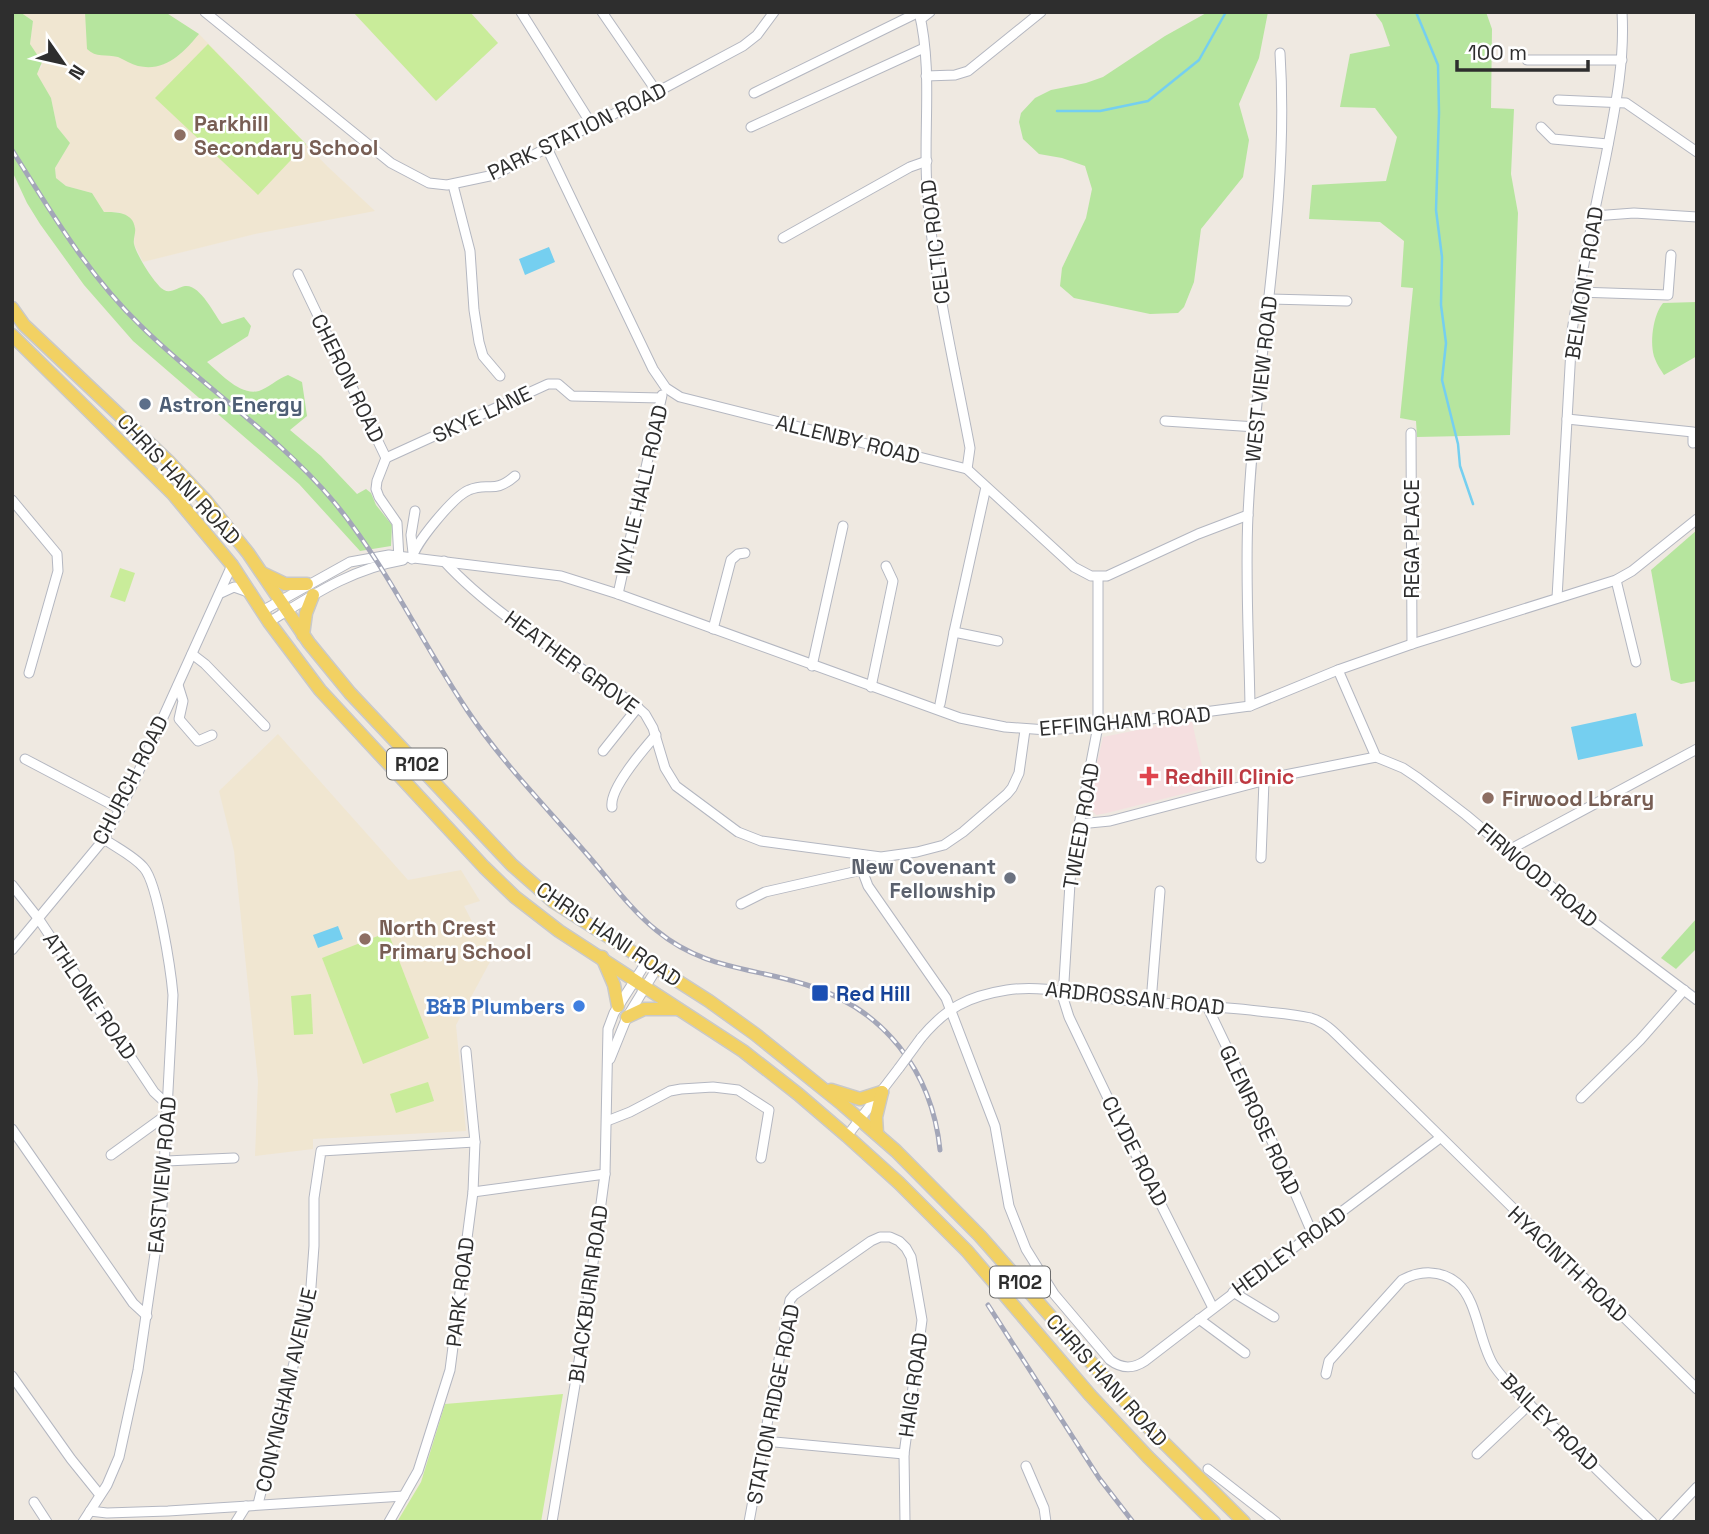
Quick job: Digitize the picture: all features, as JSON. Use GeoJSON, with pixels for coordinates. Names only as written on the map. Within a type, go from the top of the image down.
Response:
{"type":"FeatureCollection","features":[{"type":"Feature","properties":{"kind":"main road","name":"CHRIS HANI ROAD"},"geometry":{"type":"LineString","coordinates":[[12,308],[24,325],[191,485],[248,554],[303,635],[350,693],[512,865],[554,902],[719,1007],[821,1086],[877,1134],[980,1236],[1147,1426],[1244,1522]]}},
{"type":"Feature","properties":{"kind":"main road","name":"CHRIS HANI ROAD"},"geometry":{"type":"LineString","coordinates":[[12,335],[173,494],[232,565],[265,616],[329,700],[484,867],[515,897],[559,931],[743,1051],[847,1136],[967,1251],[1090,1395],[1147,1457],[1214,1522]]}},
{"type":"Feature","properties":{"kind":"main road"},"geometry":{"type":"LineString","coordinates":[[261,573],[285,584],[310,590],[303,635]]}},
{"type":"Feature","properties":{"kind":"main road"},"geometry":{"type":"LineString","coordinates":[[602,957],[623,1012],[654,1007],[680,1010]]}},
{"type":"Feature","properties":{"kind":"main road"},"geometry":{"type":"LineString","coordinates":[[821,1086],[860,1099],[882,1092]]}},
{"type":"Feature","properties":{"kind":"main road"},"geometry":{"type":"LineString","coordinates":[[877,1134],[876,1117],[882,1092]]}},
{"type":"Feature","properties":{"kind":"street","name":"PARK STATION ROAD"},"geometry":{"type":"LineString","coordinates":[[205,12],[391,163],[429,183],[453,185],[494,175],[743,46],[757,35],[774,12]]}},
{"type":"Feature","properties":{"kind":"street"},"geometry":{"type":"LineString","coordinates":[[521,12],[592,125]]}},
{"type":"Feature","properties":{"kind":"street"},"geometry":{"type":"LineString","coordinates":[[602,12],[657,92]]}},
{"type":"Feature","properties":{"kind":"street"},"geometry":{"type":"LineString","coordinates":[[754,93],[920,14],[930,12]]}},
{"type":"Feature","properties":{"kind":"street"},"geometry":{"type":"LineString","coordinates":[[926,76],[955,75],[968,71],[1041,12]]}},
{"type":"Feature","properties":{"kind":"street","name":"BELMONT ROAD"},"geometry":{"type":"LineString","coordinates":[[1557,598],[1573,331],[1578,292],[1617,101],[1622,60],[1622,12]]}},
{"type":"Feature","properties":{"kind":"street","name":"CELTIC ROAD"},"geometry":{"type":"LineString","coordinates":[[920,14],[926,76],[927,187],[936,274],[970,447],[967,469]]}},
{"type":"Feature","properties":{"kind":"street"},"geometry":{"type":"LineString","coordinates":[[751,127],[924,48]]}},
{"type":"Feature","properties":{"kind":"street","name":"WEST VIEW ROAD"},"geometry":{"type":"LineString","coordinates":[[1250,706],[1248,515],[1282,152],[1280,53]]}},
{"type":"Feature","properties":{"kind":"street"},"geometry":{"type":"LineString","coordinates":[[1527,60],[1622,60]]}},
{"type":"Feature","properties":{"kind":"street"},"geometry":{"type":"LineString","coordinates":[[1558,100],[1617,101],[1631,105],[1697,152]]}},
{"type":"Feature","properties":{"kind":"street"},"geometry":{"type":"LineString","coordinates":[[1541,127],[1557,140],[1608,144]]}},
{"type":"Feature","properties":{"kind":"street"},"geometry":{"type":"LineString","coordinates":[[547,148],[653,369],[666,387]]}},
{"type":"Feature","properties":{"kind":"street"},"geometry":{"type":"LineString","coordinates":[[783,238],[927,160]]}},
{"type":"Feature","properties":{"kind":"street"},"geometry":{"type":"LineString","coordinates":[[453,185],[470,251],[479,342],[483,356],[500,376]]}},
{"type":"Feature","properties":{"kind":"street"},"geometry":{"type":"LineString","coordinates":[[1594,216],[1634,213],[1697,218]]}},
{"type":"Feature","properties":{"kind":"street"},"geometry":{"type":"LineString","coordinates":[[1578,292],[1668,295],[1671,255]]}},
{"type":"Feature","properties":{"kind":"street","name":"CHERON ROAD"},"geometry":{"type":"LineString","coordinates":[[298,274],[386,458],[376,489],[397,523],[399,558]]}},
{"type":"Feature","properties":{"kind":"street"},"geometry":{"type":"LineString","coordinates":[[1269,299],[1347,301]]}},
{"type":"Feature","properties":{"kind":"street","name":"SKYE LANE"},"geometry":{"type":"LineString","coordinates":[[386,458],[548,384],[558,384],[572,396],[661,398]]}},
{"type":"Feature","properties":{"kind":"street","name":"WYLIE HALL ROAD"},"geometry":{"type":"LineString","coordinates":[[618,594],[661,398],[666,387]]}},
{"type":"Feature","properties":{"kind":"street","name":"ALLENBY ROAD"},"geometry":{"type":"LineString","coordinates":[[666,387],[688,400],[967,469],[1074,567],[1098,577]]}},
{"type":"Feature","properties":{"kind":"street"},"geometry":{"type":"LineString","coordinates":[[1567,419],[1693,432],[1693,443]]}},
{"type":"Feature","properties":{"kind":"street"},"geometry":{"type":"LineString","coordinates":[[1165,421],[1256,427]]}},
{"type":"Feature","properties":{"kind":"street","name":"REGA PLACE"},"geometry":{"type":"LineString","coordinates":[[1410,433],[1412,644]]}},
{"type":"Feature","properties":{"kind":"street"},"geometry":{"type":"LineString","coordinates":[[413,556],[463,494],[475,488],[499,487],[515,476]]}},
{"type":"Feature","properties":{"kind":"street"},"geometry":{"type":"LineString","coordinates":[[940,704],[986,487]]}},
{"type":"Feature","properties":{"kind":"street"},"geometry":{"type":"LineString","coordinates":[[12,500],[53,548],[58,561],[58,571],[29,673]]}},
{"type":"Feature","properties":{"kind":"street"},"geometry":{"type":"LineString","coordinates":[[413,556],[411,535],[415,511]]}},
{"type":"Feature","properties":{"kind":"street"},"geometry":{"type":"LineString","coordinates":[[1098,577],[1116,574],[1198,534],[1248,515]]}},
{"type":"Feature","properties":{"kind":"street","name":"EFFINGHAM ROAD"},"geometry":{"type":"LineString","coordinates":[[265,616],[310,590],[350,562],[380,555],[399,558],[413,556],[561,576],[618,594],[960,718],[1025,730],[1098,726],[1250,706],[1338,670],[1412,644],[1616,580],[1632,571],[1697,519]]}},
{"type":"Feature","properties":{"kind":"street"},"geometry":{"type":"LineString","coordinates":[[812,666],[843,526]]}},
{"type":"Feature","properties":{"kind":"street"},"geometry":{"type":"LineString","coordinates":[[713,629],[731,560],[735,555],[745,553]]}},
{"type":"Feature","properties":{"kind":"street","name":"HEATHER GROVE"},"geometry":{"type":"LineString","coordinates":[[444,561],[469,586],[508,616],[638,707],[645,714],[656,735],[665,768],[676,786],[737,832],[761,841],[862,855],[894,856],[937,848],[963,832],[1013,788],[1019,773],[1025,730]]}},
{"type":"Feature","properties":{"kind":"street","name":"CHURCH ROAD"},"geometry":{"type":"LineString","coordinates":[[12,950],[104,839],[232,565]]}},
{"type":"Feature","properties":{"kind":"street"},"geometry":{"type":"LineString","coordinates":[[871,687],[893,581],[886,566]]}},
{"type":"Feature","properties":{"kind":"street","name":"TWEED ROAD"},"geometry":{"type":"LineString","coordinates":[[1062,991],[1070,876],[1098,726],[1098,577]]}},
{"type":"Feature","properties":{"kind":"street"},"geometry":{"type":"LineString","coordinates":[[1616,580],[1636,662]]}},
{"type":"Feature","properties":{"kind":"street"},"geometry":{"type":"LineString","coordinates":[[221,593],[234,587],[251,593]]}},
{"type":"Feature","properties":{"kind":"street"},"geometry":{"type":"LineString","coordinates":[[954,632],[998,641]]}},
{"type":"Feature","properties":{"kind":"street"},"geometry":{"type":"LineString","coordinates":[[192,654],[265,726]]}},
{"type":"Feature","properties":{"kind":"street"},"geometry":{"type":"LineString","coordinates":[[1079,824],[1110,821],[1264,781],[1376,757],[1338,670]]}},
{"type":"Feature","properties":{"kind":"street"},"geometry":{"type":"LineString","coordinates":[[178,685],[183,698],[179,717],[181,722],[198,741],[212,735]]}},
{"type":"Feature","properties":{"kind":"street"},"geometry":{"type":"LineString","coordinates":[[603,751],[638,707]]}},
{"type":"Feature","properties":{"kind":"street"},"geometry":{"type":"LineString","coordinates":[[612,807],[611,799],[616,789],[656,735]]}},
{"type":"Feature","properties":{"kind":"street"},"geometry":{"type":"LineString","coordinates":[[1508,850],[1695,753]]}},
{"type":"Feature","properties":{"kind":"street","name":"FIRWOOD ROAD"},"geometry":{"type":"LineString","coordinates":[[1376,757],[1404,768],[1418,778],[1596,924],[1697,1000]]}},
{"type":"Feature","properties":{"kind":"street"},"geometry":{"type":"LineString","coordinates":[[25,759],[120,809]]}},
{"type":"Feature","properties":{"kind":"street"},"geometry":{"type":"LineString","coordinates":[[1261,858],[1264,781]]}},
{"type":"Feature","properties":{"kind":"street","name":"EASTVIEW ROAD"},"geometry":{"type":"LineString","coordinates":[[83,1522],[107,1485],[119,1457],[147,1316],[166,1161],[173,995],[171,970],[152,884],[141,865],[104,839]]}},
{"type":"Feature","properties":{"kind":"street"},"geometry":{"type":"LineString","coordinates":[[862,855],[862,870],[868,886],[930,974],[950,1008]]}},
{"type":"Feature","properties":{"kind":"street"},"geometry":{"type":"LineString","coordinates":[[741,904],[765,892],[862,870]]}},
{"type":"Feature","properties":{"kind":"street","name":"ATHLONE ROAD"},"geometry":{"type":"LineString","coordinates":[[12,885],[38,918],[154,1092],[169,1110]]}},
{"type":"Feature","properties":{"kind":"street"},"geometry":{"type":"LineString","coordinates":[[1151,1002],[1160,891]]}},
{"type":"Feature","properties":{"kind":"street","name":"BLACKBURN ROAD"},"geometry":{"type":"LineString","coordinates":[[552,1522],[583,1337],[605,1174],[609,1064],[623,1012],[652,964]]}},
{"type":"Feature","properties":{"kind":"street","name":"ARDROSSAN ROAD"},"geometry":{"type":"LineString","coordinates":[[847,1136],[921,1038],[950,1008],[967,1000],[1006,990],[1036,988],[1301,1016],[1322,1023],[1440,1138]]}},
{"type":"Feature","properties":{"kind":"street"},"geometry":{"type":"LineString","coordinates":[[1580,1098],[1659,1020],[1684,990]]}},
{"type":"Feature","properties":{"kind":"street","name":"CLYDE ROAD"},"geometry":{"type":"LineString","coordinates":[[1062,991],[1066,1009],[1079,1040],[1213,1308]]}},
{"type":"Feature","properties":{"kind":"street","name":"GLENROSE ROAD"},"geometry":{"type":"LineString","coordinates":[[1207,1006],[1280,1158],[1313,1235]]}},
{"type":"Feature","properties":{"kind":"street","name":"HEDLEY ROAD"},"geometry":{"type":"LineString","coordinates":[[950,1008],[995,1126],[1009,1206],[1026,1249],[1054,1294],[1111,1360],[1123,1367],[1138,1365],[1440,1138]]}},
{"type":"Feature","properties":{"kind":"street","name":"PARK ROAD"},"geometry":{"type":"LineString","coordinates":[[389,1522],[426,1449],[450,1370],[473,1192],[475,1142],[466,1051]]}},
{"type":"Feature","properties":{"kind":"street"},"geometry":{"type":"LineString","coordinates":[[607,1121],[631,1112],[670,1091],[713,1087],[738,1090],[767,1107],[769,1113],[761,1158]]}},
{"type":"Feature","properties":{"kind":"street"},"geometry":{"type":"LineString","coordinates":[[110,1154],[169,1110]]}},
{"type":"Feature","properties":{"kind":"street"},"geometry":{"type":"LineString","coordinates":[[12,1129],[133,1303],[147,1316]]}},
{"type":"Feature","properties":{"kind":"street","name":"HYACINTH ROAD"},"geometry":{"type":"LineString","coordinates":[[1440,1138],[1697,1389]]}},
{"type":"Feature","properties":{"kind":"street","name":"CONYNGHAM AVENUE"},"geometry":{"type":"LineString","coordinates":[[258,1504],[310,1300],[314,1198],[321,1151],[475,1142]]}},
{"type":"Feature","properties":{"kind":"street"},"geometry":{"type":"LineString","coordinates":[[166,1161],[234,1158]]}},
{"type":"Feature","properties":{"kind":"street"},"geometry":{"type":"LineString","coordinates":[[473,1192],[605,1174]]}},
{"type":"Feature","properties":{"kind":"street","name":"HAIG ROAD"},"geometry":{"type":"LineString","coordinates":[[871,1241],[890,1237],[906,1248],[911,1257],[922,1320],[904,1454],[905,1522]]}},
{"type":"Feature","properties":{"kind":"street","name":"STATION RIDGE ROAD"},"geometry":{"type":"LineString","coordinates":[[749,1522],[790,1300],[871,1241]]}},
{"type":"Feature","properties":{"kind":"street","name":"BAILEY ROAD"},"geometry":{"type":"LineString","coordinates":[[1326,1374],[1329,1361],[1392,1289],[1412,1274],[1431,1272],[1451,1279],[1464,1290],[1491,1360],[1501,1375],[1652,1522]]}},
{"type":"Feature","properties":{"kind":"street"},"geometry":{"type":"LineString","coordinates":[[1233,1292],[1274,1317]]}},
{"type":"Feature","properties":{"kind":"street"},"geometry":{"type":"LineString","coordinates":[[1199,1319],[1245,1353]]}},
{"type":"Feature","properties":{"kind":"street"},"geometry":{"type":"LineString","coordinates":[[12,1376],[71,1459],[100,1494]]}},
{"type":"Feature","properties":{"kind":"street"},"geometry":{"type":"LineString","coordinates":[[1477,1454],[1530,1404]]}},
{"type":"Feature","properties":{"kind":"street"},"geometry":{"type":"LineString","coordinates":[[764,1441],[904,1454]]}},
{"type":"Feature","properties":{"kind":"street"},"geometry":{"type":"LineString","coordinates":[[1027,1466],[1044,1508],[1046,1522]]}},
{"type":"Feature","properties":{"kind":"street"},"geometry":{"type":"LineString","coordinates":[[1208,1469],[1276,1522]]}},
{"type":"Feature","properties":{"kind":"street"},"geometry":{"type":"LineString","coordinates":[[1664,1522],[1697,1487]]}},
{"type":"Feature","properties":{"kind":"street"},"geometry":{"type":"LineString","coordinates":[[90,1511],[107,1513],[404,1496]]}},
{"type":"Feature","properties":{"kind":"street"},"geometry":{"type":"LineString","coordinates":[[34,1502],[47,1522]]}},
{"type":"Feature","properties":{"kind":"street","name":"CONYNGHAM AVENUE"},"geometry":{"type":"LineString","coordinates":[[236,1522],[246,1506]]}},
{"type":"Feature","properties":{"kind":"shaded area","name":"Parkhill Secondary School"},"geometry":{"type":"Polygon","coordinates":[[[20,12],[165,12],[199,34],[327,166],[375,211],[255,234],[143,262],[134,244],[135,227],[119,212],[104,212],[92,193],[66,186],[56,178],[55,168],[70,143],[57,127],[51,98],[36,74],[42,66],[30,44],[33,21],[20,12]]]}},
{"type":"Feature","properties":{"kind":"shaded area","name":"Redhill Clinic"},"geometry":{"type":"Polygon","coordinates":[[[1192,722],[1207,788],[1096,815],[1088,803],[1103,737],[1192,722]]]}},
{"type":"Feature","properties":{"kind":"shaded area","name":"North Crest Primary School"},"geometry":{"type":"Polygon","coordinates":[[[278,734],[408,880],[461,870],[480,901],[464,906],[477,931],[498,947],[456,1025],[466,1131],[313,1139],[313,1149],[255,1156],[258,1081],[234,851],[219,791],[278,734]]]}},
{"type":"Feature","properties":{"kind":"green space"},"geometry":{"type":"Polygon","coordinates":[[[12,12],[20,12],[33,21],[30,44],[42,62],[37,74],[51,98],[57,127],[70,143],[55,168],[56,178],[66,186],[92,193],[104,212],[123,214],[131,219],[135,228],[134,244],[138,255],[164,290],[191,287],[206,300],[222,324],[244,317],[251,326],[248,336],[207,362],[238,387],[252,392],[262,390],[288,375],[302,382],[307,416],[290,430],[321,456],[357,494],[366,489],[371,493],[376,505],[392,525],[391,546],[360,551],[299,484],[133,341],[84,285],[40,224],[12,171],[12,12]]]}},
{"type":"Feature","properties":{"kind":"green space"},"geometry":{"type":"Polygon","coordinates":[[[85,12],[165,12],[199,34],[187,48],[165,64],[138,66],[118,57],[98,55],[87,49],[85,12]]]}},
{"type":"Feature","properties":{"kind":"green space"},"geometry":{"type":"Polygon","coordinates":[[[353,12],[470,12],[498,43],[436,101],[353,12]]]}},
{"type":"Feature","properties":{"kind":"green space"},"geometry":{"type":"Polygon","coordinates":[[[1208,12],[1268,12],[1259,58],[1239,104],[1249,140],[1243,177],[1201,229],[1194,282],[1184,307],[1178,313],[1150,314],[1074,298],[1060,286],[1062,268],[1086,218],[1092,189],[1085,166],[1039,154],[1023,139],[1019,122],[1021,113],[1035,98],[1051,90],[1103,77],[1165,36],[1208,12]]]}},
{"type":"Feature","properties":{"kind":"green space"},"geometry":{"type":"Polygon","coordinates":[[[1374,12],[1486,12],[1492,29],[1491,108],[1514,109],[1511,174],[1518,213],[1510,435],[1417,437],[1416,421],[1400,418],[1413,288],[1401,287],[1404,241],[1380,222],[1309,219],[1312,185],[1386,181],[1397,137],[1375,108],[1340,107],[1350,54],[1390,46],[1382,23],[1374,12]]]}},
{"type":"Feature","properties":{"kind":"green space"},"geometry":{"type":"Polygon","coordinates":[[[208,44],[306,144],[258,195],[155,98],[208,44]]]}},
{"type":"Feature","properties":{"kind":"green space"},"geometry":{"type":"Polygon","coordinates":[[[1697,302],[1697,356],[1664,375],[1652,346],[1654,322],[1660,308],[1663,303],[1697,302]]]}},
{"type":"Feature","properties":{"kind":"green space"},"geometry":{"type":"Polygon","coordinates":[[[1697,530],[1697,681],[1681,684],[1671,680],[1651,570],[1697,530]]]}},
{"type":"Feature","properties":{"kind":"green space"},"geometry":{"type":"Polygon","coordinates":[[[120,568],[135,573],[125,602],[110,597],[120,568]]]}},
{"type":"Feature","properties":{"kind":"green space"},"geometry":{"type":"Polygon","coordinates":[[[1697,918],[1697,948],[1676,969],[1661,958],[1697,918]]]}},
{"type":"Feature","properties":{"kind":"green space"},"geometry":{"type":"Polygon","coordinates":[[[388,932],[429,1038],[363,1064],[322,958],[388,932]]]}},
{"type":"Feature","properties":{"kind":"green space"},"geometry":{"type":"Polygon","coordinates":[[[311,994],[313,1034],[294,1035],[291,996],[311,994]]]}},
{"type":"Feature","properties":{"kind":"green space"},"geometry":{"type":"Polygon","coordinates":[[[428,1082],[434,1101],[396,1113],[390,1094],[428,1082]]]}},
{"type":"Feature","properties":{"kind":"green space"},"geometry":{"type":"Polygon","coordinates":[[[563,1394],[541,1522],[397,1522],[421,1482],[445,1404],[563,1394]]]}},
{"type":"Feature","properties":{"kind":"water"},"geometry":{"type":"Polygon","coordinates":[[[549,247],[555,262],[525,275],[519,259],[549,247]]]}},
{"type":"Feature","properties":{"kind":"water"},"geometry":{"type":"Polygon","coordinates":[[[1636,713],[1643,746],[1578,760],[1571,727],[1636,713]]]}},
{"type":"Feature","properties":{"kind":"water"},"geometry":{"type":"Polygon","coordinates":[[[338,926],[343,939],[318,948],[313,935],[338,926]]]}},
{"type":"Feature","properties":{"kind":"waterway"},"geometry":{"type":"LineString","coordinates":[[1057,111],[1100,111],[1148,101],[1199,60],[1226,12]]}},
{"type":"Feature","properties":{"kind":"waterway"},"geometry":{"type":"LineString","coordinates":[[1416,12],[1438,65],[1436,210],[1442,257],[1441,305],[1446,343],[1442,380],[1458,444],[1460,466],[1473,504]]}},
{"type":"Feature","properties":{"kind":"railway"},"geometry":{"type":"LineString","coordinates":[[12,150],[71,242],[122,306],[165,348],[289,455],[334,502],[371,552],[480,729],[628,903],[656,930],[692,953],[729,966],[807,985],[859,1010],[881,1027],[915,1069],[927,1094],[940,1150]]}},
{"type":"Feature","properties":{"kind":"railway"},"geometry":{"type":"LineString","coordinates":[[988,1305],[1099,1478],[1133,1522]]}},
{"type":"Feature","properties":{"kind":"place","name":"Parkhill Secondary School"},"geometry":{"type":"Point","coordinates":[180,135]}},
{"type":"Feature","properties":{"kind":"place","name":"Astron Energy"},"geometry":{"type":"Point","coordinates":[145,404]}},
{"type":"Feature","properties":{"kind":"place","name":"Redhill Clinic"},"geometry":{"type":"Point","coordinates":[1149,776]}},
{"type":"Feature","properties":{"kind":"place","name":"Firwood Lbrary"},"geometry":{"type":"Point","coordinates":[1488,798]}},
{"type":"Feature","properties":{"kind":"place","name":"New Covenant Fellowship"},"geometry":{"type":"Point","coordinates":[1010,878]}},
{"type":"Feature","properties":{"kind":"place","name":"North Crest Primary School"},"geometry":{"type":"Point","coordinates":[365,939]}},
{"type":"Feature","properties":{"kind":"place","name":"Red Hill"},"geometry":{"type":"Point","coordinates":[820,993]}},
{"type":"Feature","properties":{"kind":"place","name":"B&B Plumbers"},"geometry":{"type":"Point","coordinates":[579,1006]}}]}
